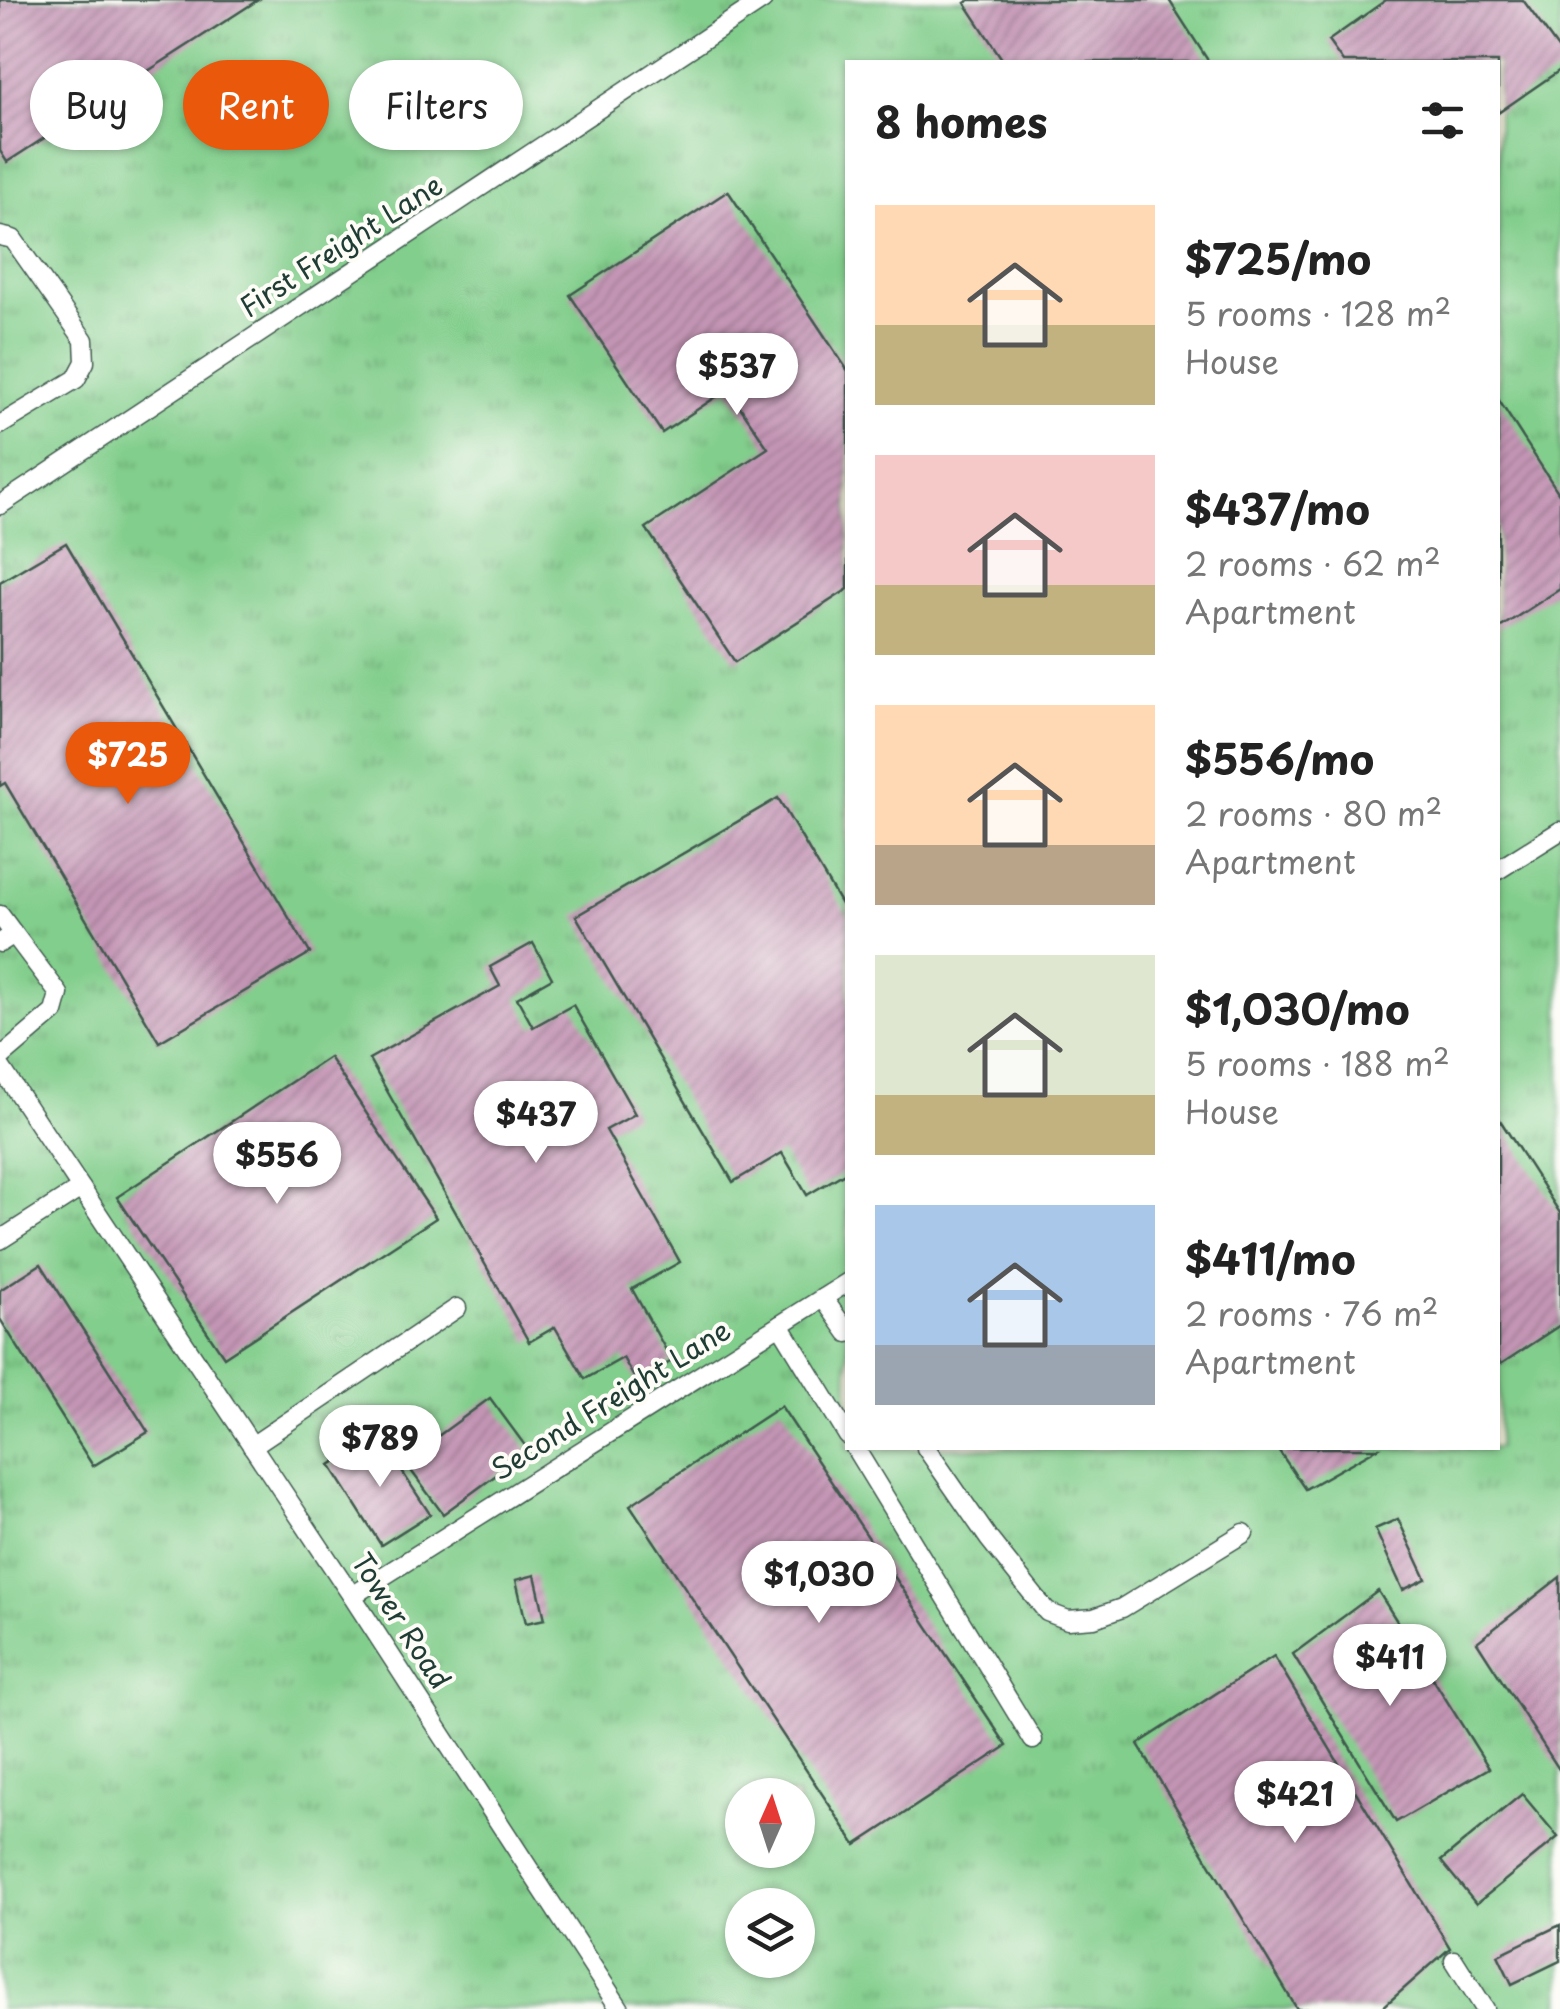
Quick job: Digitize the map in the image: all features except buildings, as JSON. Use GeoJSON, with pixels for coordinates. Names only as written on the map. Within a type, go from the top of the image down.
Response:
{"type":"FeatureCollection","features":[{"type":"Feature","properties":{"kind":"lane","name":"First Freight Lane"},"geometry":{"type":"LineString","coordinates":[[0,505],[763,0]]}},
{"type":"Feature","properties":{"kind":"lane"},"geometry":{"type":"LineString","coordinates":[[0,236],[13,239],[84,340],[85,362],[76,379],[0,425]]}},
{"type":"Feature","properties":{"kind":"lane"},"geometry":{"type":"LineString","coordinates":[[1500,869],[1560,831]]}},
{"type":"Feature","properties":{"kind":"lane"},"geometry":{"type":"LineString","coordinates":[[0,915],[7,938],[59,994],[54,1012],[0,1058]]}},
{"type":"Feature","properties":{"kind":"lane","name":"Tower Road"},"geometry":{"type":"LineString","coordinates":[[0,1066],[620,2009]]}},
{"type":"Feature","properties":{"kind":"lane"},"geometry":{"type":"LineString","coordinates":[[0,1240],[81,1188]]}},
{"type":"Feature","properties":{"kind":"lane","name":"Second Freight Lane"},"geometry":{"type":"LineString","coordinates":[[352,1596],[845,1284]]}},
{"type":"Feature","properties":{"kind":"lane"},"geometry":{"type":"LineString","coordinates":[[823,1298],[845,1329]]}},
{"type":"Feature","properties":{"kind":"lane"},"geometry":{"type":"LineString","coordinates":[[252,1446],[457,1308]]}},
{"type":"Feature","properties":{"kind":"lane"},"geometry":{"type":"LineString","coordinates":[[780,1325],[845,1431]]}},
{"type":"Feature","properties":{"kind":"lane"},"geometry":{"type":"LineString","coordinates":[[856,1450],[1033,1740]]}},
{"type":"Feature","properties":{"kind":"lane"},"geometry":{"type":"LineString","coordinates":[[927,1450],[989,1539],[1047,1612],[1068,1620],[1094,1618],[1122,1608],[1244,1533]]}},
{"type":"Feature","properties":{"kind":"lane"},"geometry":{"type":"LineString","coordinates":[[1454,1960],[1485,2009]]}},
{"type":"Feature","properties":{"kind":"green space"},"geometry":{"type":"Polygon","coordinates":[[[0,0],[1560,0],[1560,2009],[0,2009],[0,0]]]}}]}
